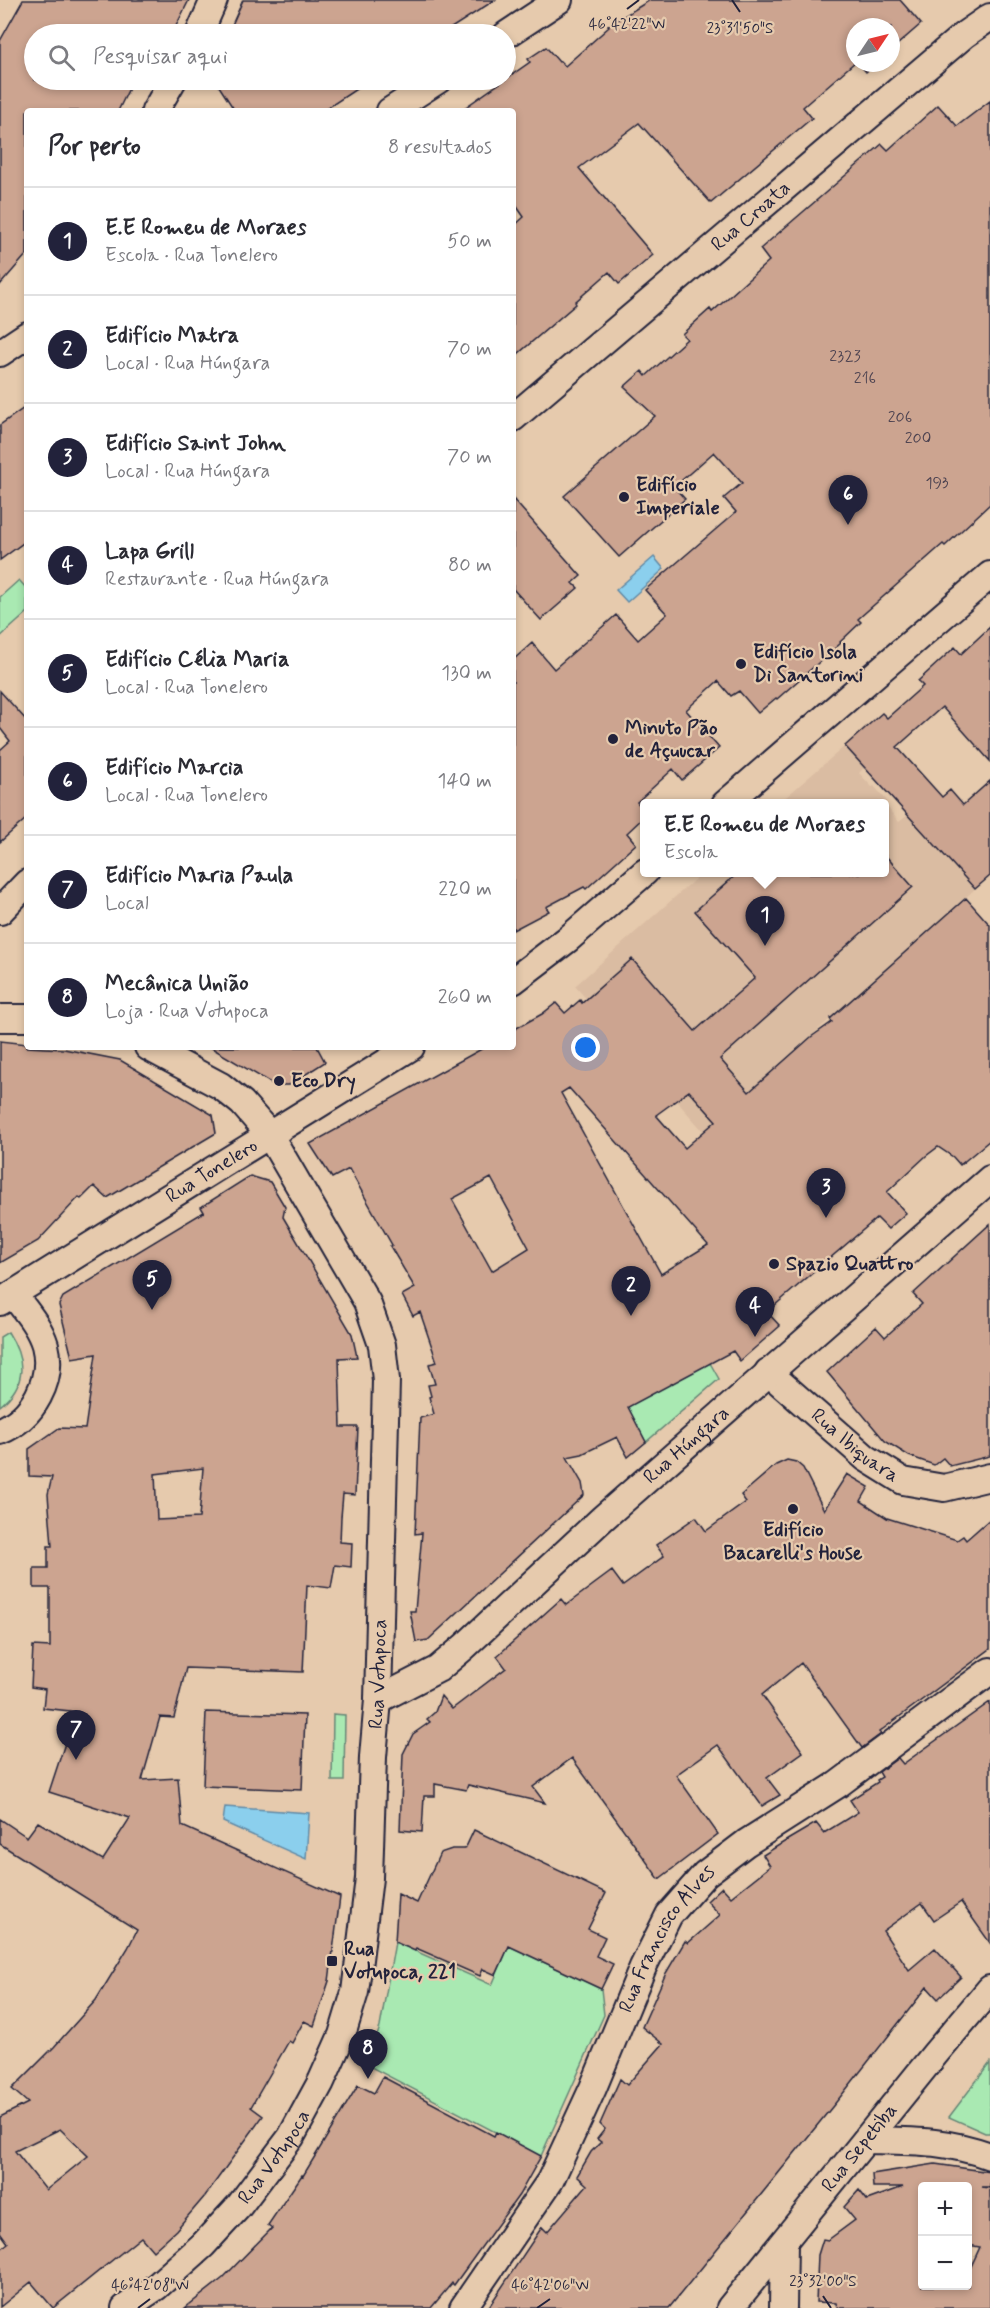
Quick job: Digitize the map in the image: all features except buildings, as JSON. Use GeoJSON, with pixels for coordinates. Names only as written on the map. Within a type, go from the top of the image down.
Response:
{"type":"FeatureCollection","features":[{"type":"Feature","properties":{"kind":"street"},"geometry":{"type":"LineString","coordinates":[[203,24],[214,0]]}},
{"type":"Feature","properties":{"kind":"street"},"geometry":{"type":"LineString","coordinates":[[516,28],[559,0]]}},
{"type":"Feature","properties":{"kind":"street","name":"Rua Croata"},"geometry":{"type":"LineString","coordinates":[[516,415],[964,35],[990,17]]}},
{"type":"Feature","properties":{"kind":"street"},"geometry":{"type":"LineString","coordinates":[[157,108],[168,90]]}},
{"type":"Feature","properties":{"kind":"street"},"geometry":{"type":"LineString","coordinates":[[395,108],[423,90]]}},
{"type":"Feature","properties":{"kind":"street"},"geometry":{"type":"LineString","coordinates":[[0,353],[24,335]]}},
{"type":"Feature","properties":{"kind":"street"},"geometry":{"type":"LineString","coordinates":[[731,799],[990,575]]}},
{"type":"Feature","properties":{"kind":"street"},"geometry":{"type":"LineString","coordinates":[[516,979],[568,939],[640,877]]}},
{"type":"Feature","properties":{"kind":"street"},"geometry":{"type":"LineString","coordinates":[[0,910],[24,886]]}},
{"type":"Feature","properties":{"kind":"street"},"geometry":{"type":"LineString","coordinates":[[0,1018],[24,1018]]}},
{"type":"Feature","properties":{"kind":"street","name":"Rua Votupoca"},"geometry":{"type":"LineString","coordinates":[[125,2308],[156,2287],[203,2245],[239,2206],[291,2138],[321,2082],[342,2035],[354,1992],[367,1898],[373,1757],[378,1700],[386,1380],[382,1345],[367,1302],[269,1134],[242,1103],[221,1086],[154,1050]]}},
{"type":"Feature","properties":{"kind":"street","name":"Rua Tonelero"},"geometry":{"type":"LineString","coordinates":[[6,1298],[406,1050]]}},
{"type":"Feature","properties":{"kind":"street","name":"Rua Húngara"},"geometry":{"type":"LineString","coordinates":[[378,1700],[438,1669],[464,1647],[603,1518],[990,1179]]}},
{"type":"Feature","properties":{"kind":"street"},"geometry":{"type":"LineString","coordinates":[[0,1431],[12,1427],[30,1411],[42,1391],[47,1368],[45,1345],[35,1323],[6,1298]]}},
{"type":"Feature","properties":{"kind":"street","name":"Rua Ibiquara"},"geometry":{"type":"LineString","coordinates":[[768,1372],[866,1458],[903,1481],[944,1488],[990,1477]]}},
{"type":"Feature","properties":{"kind":"street","name":"Rua Francisco Alves"},"geometry":{"type":"LineString","coordinates":[[463,2308],[549,2181],[593,2088],[643,1967],[669,1915],[705,1874],[746,1843],[837,1785],[990,1671]]}},
{"type":"Feature","properties":{"kind":"street","name":"Rua Sepetiba"},"geometry":{"type":"LineString","coordinates":[[730,2308],[866,2140],[980,2011],[990,1989]]}},
{"type":"Feature","properties":{"kind":"street"},"geometry":{"type":"LineString","coordinates":[[866,2140],[924,2141],[961,2146],[990,2156]]}},
{"type":"Feature","properties":{"kind":"street"},"geometry":{"type":"LineString","coordinates":[[783,2308],[784,2243]]}},
{"type":"Feature","properties":{"kind":"shaded area"},"geometry":{"type":"Polygon","coordinates":[[[845,746],[865,767],[859,773],[885,799],[784,799],[845,746]]]}},
{"type":"Feature","properties":{"kind":"shaded area"},"geometry":{"type":"Polygon","coordinates":[[[889,809],[899,822],[908,815],[975,889],[704,1132],[575,986],[698,877],[889,877],[889,809]]]}},
{"type":"Feature","properties":{"kind":"green space"},"geometry":{"type":"Polygon","coordinates":[[[19,580],[24,586],[24,616],[0,637],[0,597],[19,580]]]}},
{"type":"Feature","properties":{"kind":"green space"},"geometry":{"type":"Polygon","coordinates":[[[8,1332],[18,1352],[21,1371],[15,1389],[0,1406],[0,1337],[8,1332]]]}},
{"type":"Feature","properties":{"kind":"green space"},"geometry":{"type":"Polygon","coordinates":[[[710,1363],[719,1379],[646,1442],[627,1407],[710,1363]]]}},
{"type":"Feature","properties":{"kind":"green space"},"geometry":{"type":"Polygon","coordinates":[[[333,1714],[345,1715],[344,1781],[332,1781],[333,1714]]]}},
{"type":"Feature","properties":{"kind":"green space"},"geometry":{"type":"Polygon","coordinates":[[[395,1942],[492,1985],[509,1946],[601,1989],[604,2015],[541,2156],[367,2065],[380,2027],[395,1942]]]}},
{"type":"Feature","properties":{"kind":"green space"},"geometry":{"type":"Polygon","coordinates":[[[990,2063],[990,2133],[985,2133],[949,2117],[990,2063]]]}},
{"type":"Feature","properties":{"kind":"water"},"geometry":{"type":"Polygon","coordinates":[[[654,557],[664,569],[627,602],[616,590],[654,557]]]}},
{"type":"Feature","properties":{"kind":"water"},"geometry":{"type":"Polygon","coordinates":[[[225,1807],[309,1813],[306,1859],[223,1822],[225,1807]]]}},
{"type":"Feature","properties":{"kind":"place","name":"Edifício Imperiale"},"geometry":{"type":"Point","coordinates":[624,497]}},
{"type":"Feature","properties":{"kind":"place","name":"Edifício Marcia"},"geometry":{"type":"Point","coordinates":[848,525]}},
{"type":"Feature","properties":{"kind":"place","name":"Edifício Isola Di Santorini"},"geometry":{"type":"Point","coordinates":[741,664]}},
{"type":"Feature","properties":{"kind":"place","name":"Minuto Pão de Açuucar"},"geometry":{"type":"Point","coordinates":[613,739]}},
{"type":"Feature","properties":{"kind":"place","name":"E.E Romeu de Moraes"},"geometry":{"type":"Point","coordinates":[765,946]}},
{"type":"Feature","properties":{"kind":"place","name":"Eco Dry"},"geometry":{"type":"Point","coordinates":[279,1081]}},
{"type":"Feature","properties":{"kind":"place","name":"Edifício Saint John"},"geometry":{"type":"Point","coordinates":[826,1218]}},
{"type":"Feature","properties":{"kind":"place","name":"Spazio Quattro"},"geometry":{"type":"Point","coordinates":[774,1264]}},
{"type":"Feature","properties":{"kind":"place","name":"Edifício Célia Maria"},"geometry":{"type":"Point","coordinates":[152,1310]}},
{"type":"Feature","properties":{"kind":"place","name":"Edifício Matra"},"geometry":{"type":"Point","coordinates":[631,1316]}},
{"type":"Feature","properties":{"kind":"place","name":"Lapa Grill"},"geometry":{"type":"Point","coordinates":[755,1337]}},
{"type":"Feature","properties":{"kind":"place","name":"Edifício Bacarelli's House"},"geometry":{"type":"Point","coordinates":[793,1509]}},
{"type":"Feature","properties":{"kind":"place","name":"Edifício Maria Paula"},"geometry":{"type":"Point","coordinates":[76,1760]}},
{"type":"Feature","properties":{"kind":"place","name":"Rua Votupoca, 221"},"geometry":{"type":"Point","coordinates":[332,1961]}},
{"type":"Feature","properties":{"kind":"place","name":"Mecânica União"},"geometry":{"type":"Point","coordinates":[368,2079]}}]}
